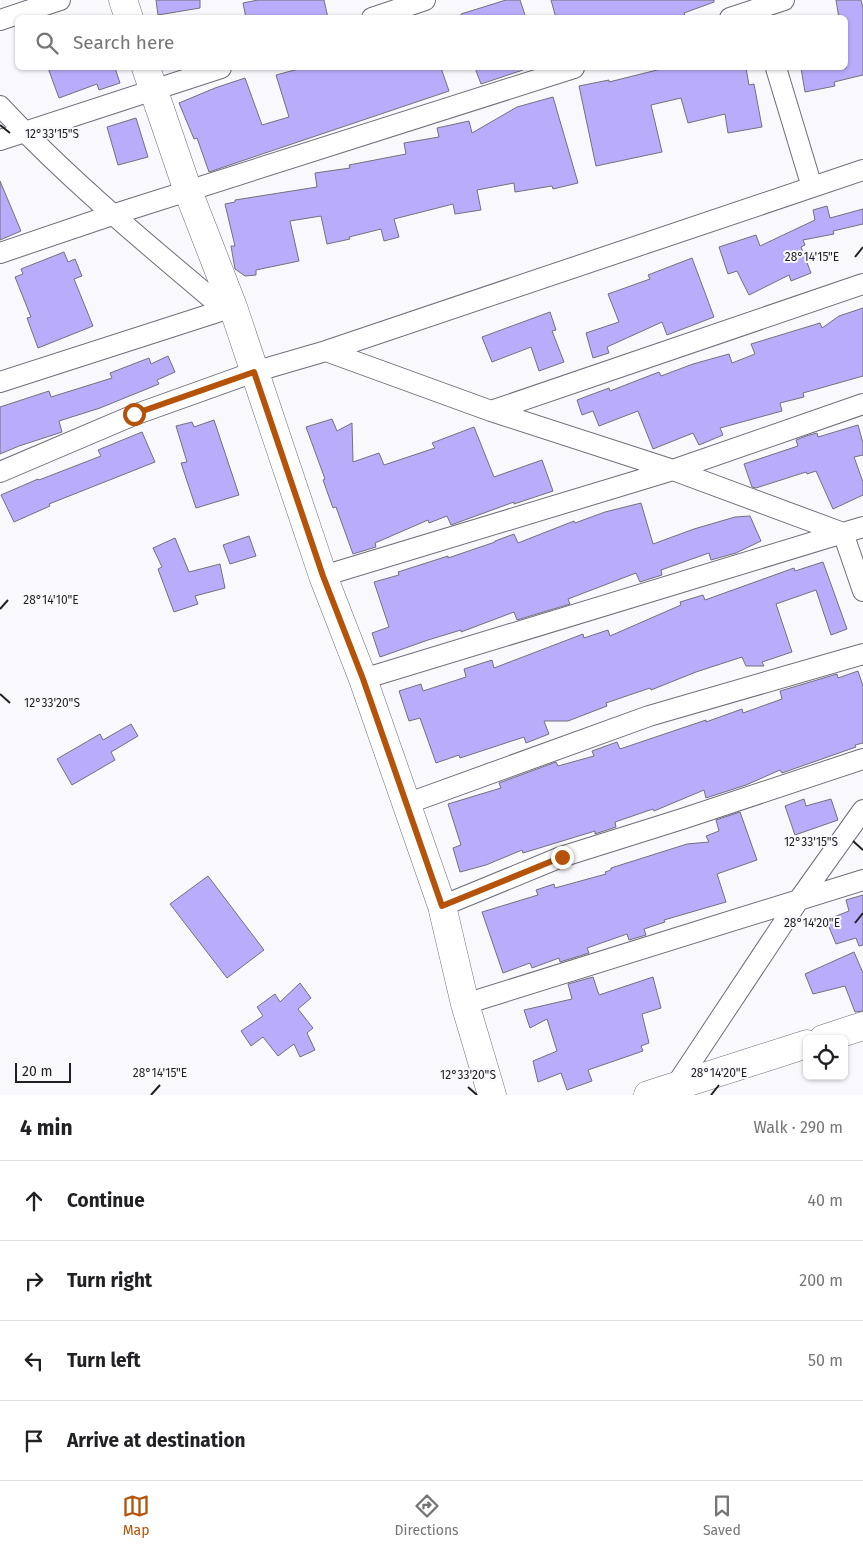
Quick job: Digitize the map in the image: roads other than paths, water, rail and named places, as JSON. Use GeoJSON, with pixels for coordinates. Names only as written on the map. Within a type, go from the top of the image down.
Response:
{"type":"FeatureCollection","features":[{"type":"Feature","properties":{"kind":"street"},"geometry":{"type":"LineString","coordinates":[[0,20],[60,0]]}},
{"type":"Feature","properties":{"kind":"street"},"geometry":{"type":"LineString","coordinates":[[123,0],[128,15]]}},
{"type":"Feature","properties":{"kind":"street"},"geometry":{"type":"LineString","coordinates":[[381,15],[425,0]]}},
{"type":"Feature","properties":{"kind":"street"},"geometry":{"type":"LineString","coordinates":[[739,15],[784,0]]}},
{"type":"Feature","properties":{"kind":"street"},"geometry":{"type":"LineString","coordinates":[[0,140],[25,132],[150,79],[208,70]]}},
{"type":"Feature","properties":{"kind":"street"},"geometry":{"type":"LineString","coordinates":[[0,253],[112,215],[568,70]]}},
{"type":"Feature","properties":{"kind":"street"},"geometry":{"type":"LineString","coordinates":[[777,70],[812,187]]}},
{"type":"Feature","properties":{"kind":"street"},"geometry":{"type":"LineString","coordinates":[[150,79],[228,308],[254,372],[323,576],[363,679],[442,906],[486,1093]]}},
{"type":"Feature","properties":{"kind":"street"},"geometry":{"type":"LineString","coordinates":[[0,106],[112,215],[228,308]]}},
{"type":"Feature","properties":{"kind":"street"},"geometry":{"type":"LineString","coordinates":[[0,472],[134,414],[254,372],[326,351],[863,170]]}},
{"type":"Feature","properties":{"kind":"street"},"geometry":{"type":"LineString","coordinates":[[491,411],[863,284]]}},
{"type":"Feature","properties":{"kind":"street"},"geometry":{"type":"LineString","coordinates":[[0,382],[228,308]]}},
{"type":"Feature","properties":{"kind":"street"},"geometry":{"type":"LineString","coordinates":[[326,351],[491,411],[673,470],[843,533]]}},
{"type":"Feature","properties":{"kind":"street"},"geometry":{"type":"LineString","coordinates":[[323,576],[673,470],[863,404]]}},
{"type":"Feature","properties":{"kind":"street"},"geometry":{"type":"LineString","coordinates":[[363,679],[863,527]]}},
{"type":"Feature","properties":{"kind":"street"},"geometry":{"type":"LineString","coordinates":[[843,533],[863,591]]}},
{"type":"Feature","properties":{"kind":"street"},"geometry":{"type":"LineString","coordinates":[[406,804],[649,716],[863,654]]}},
{"type":"Feature","properties":{"kind":"street"},"geometry":{"type":"LineString","coordinates":[[442,906],[562,857],[863,759]]}},
{"type":"Feature","properties":{"kind":"street"},"geometry":{"type":"LineString","coordinates":[[676,1085],[798,901],[863,810]]}},
{"type":"Feature","properties":{"kind":"street"},"geometry":{"type":"LineString","coordinates":[[465,1004],[863,880]]}},
{"type":"Feature","properties":{"kind":"street"},"geometry":{"type":"LineString","coordinates":[[835,1035],[863,1026]]}},
{"type":"Feature","properties":{"kind":"street"},"geometry":{"type":"LineString","coordinates":[[648,1095],[803,1045]]}}]}
